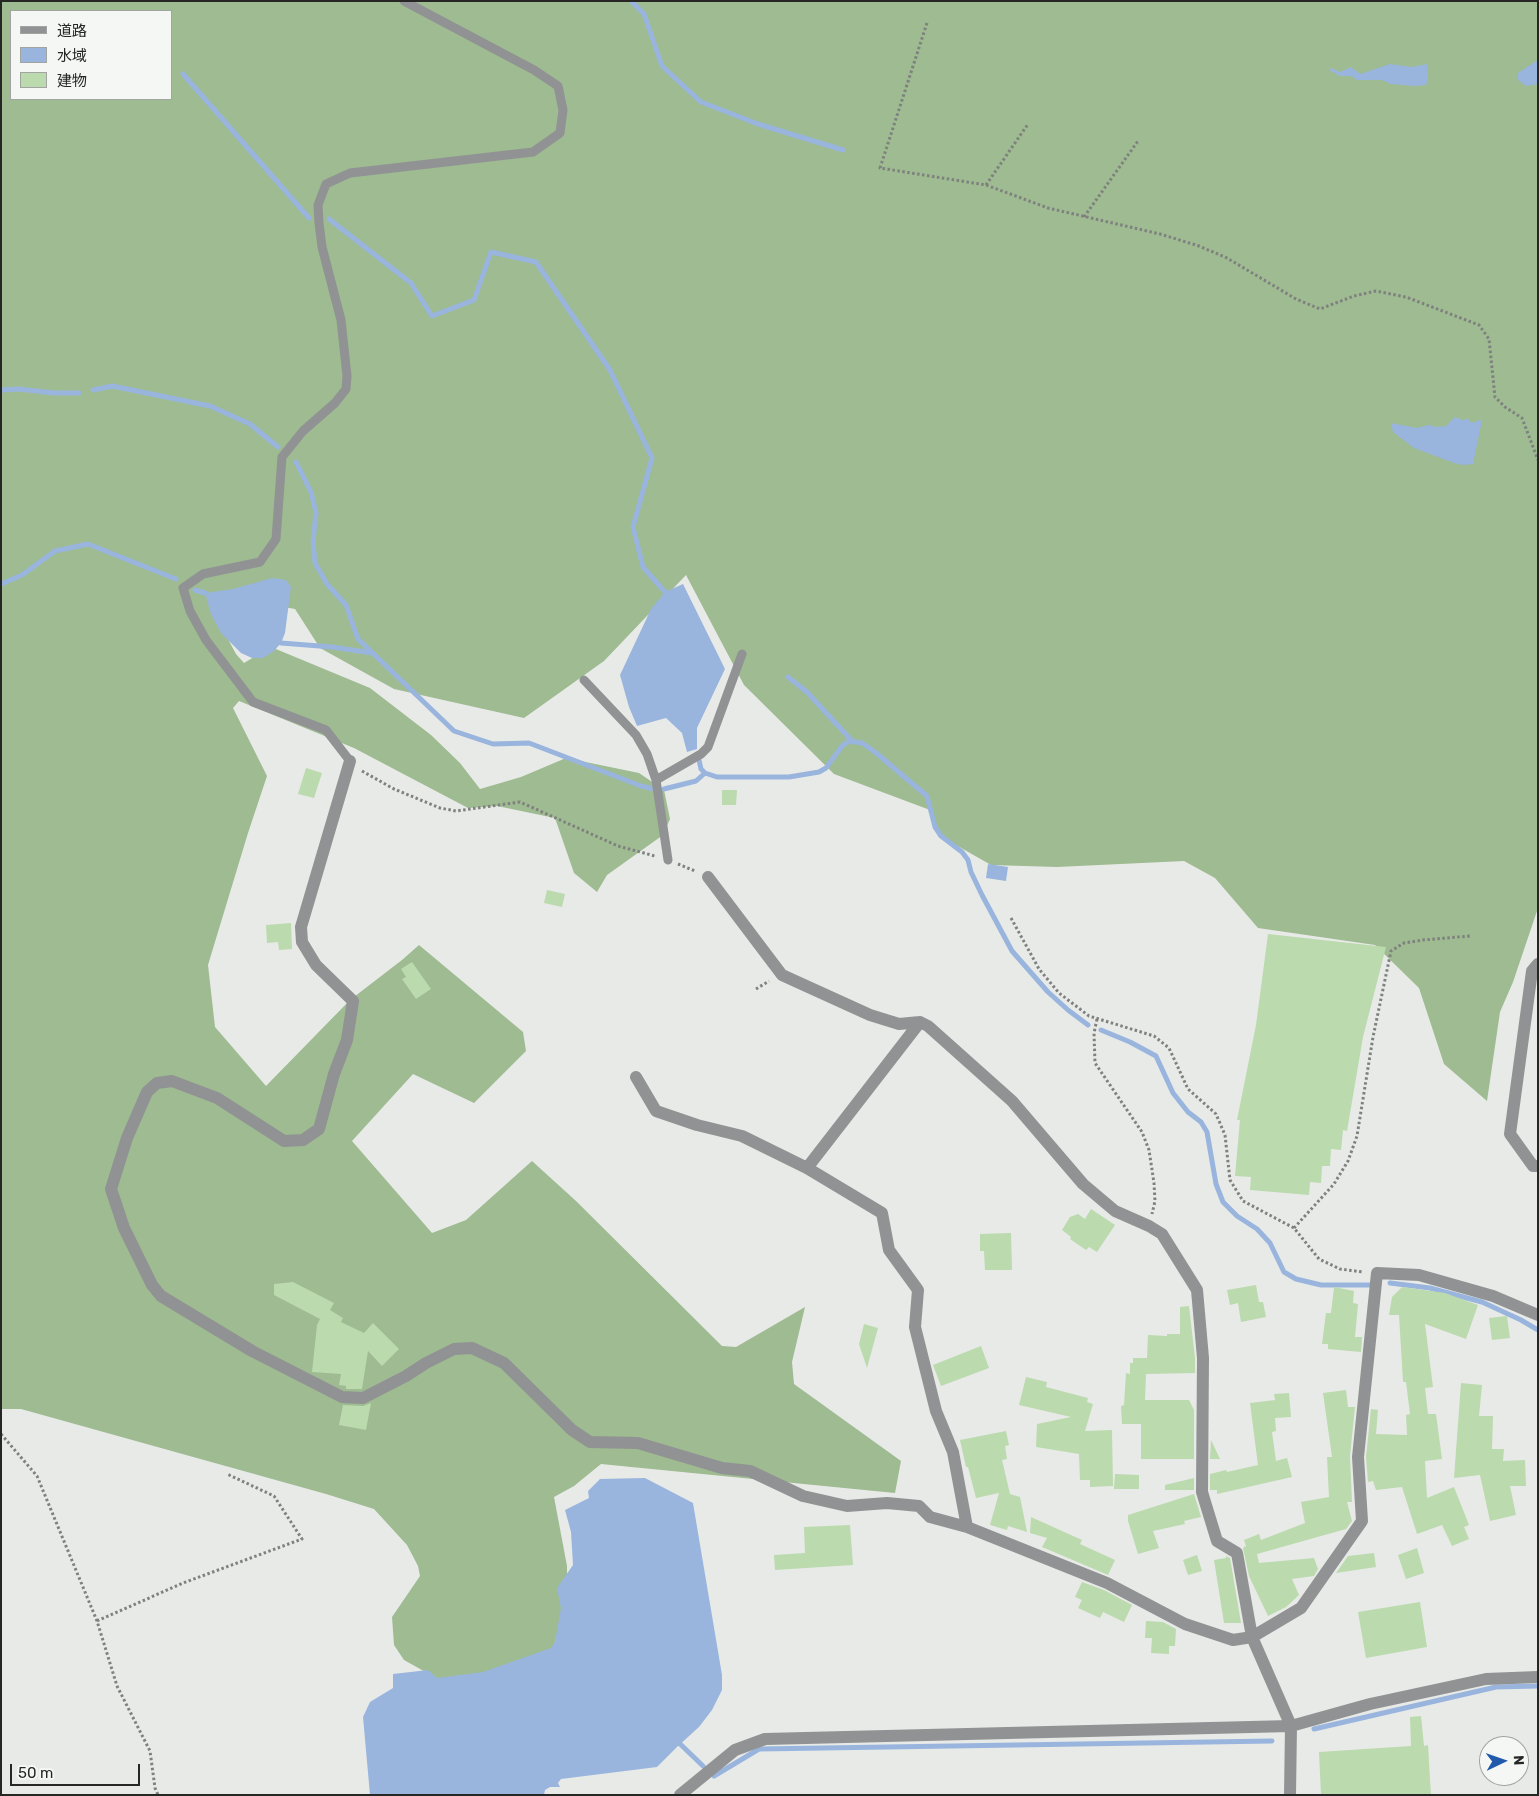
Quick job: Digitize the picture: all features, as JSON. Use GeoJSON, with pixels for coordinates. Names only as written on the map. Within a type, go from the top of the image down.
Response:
{"type":"FeatureCollection","features":[{"type":"Feature","properties":{"kind":"street"},"geometry":{"type":"LineString","coordinates":[[350,761],[301,927],[302,942],[316,965],[354,1001],[346,1040],[334,1074],[319,1129],[303,1140],[284,1140],[216,1098],[172,1081],[157,1083],[147,1092],[127,1138],[111,1189],[124,1228],[152,1285],[161,1296],[228,1338],[342,1397],[363,1398],[454,1348],[472,1348],[504,1363],[572,1430],[590,1442],[638,1443],[722,1468],[750,1471],[803,1496],[847,1506],[887,1502],[919,1506],[930,1517],[967,1527],[1107,1583],[1185,1624],[1233,1640],[1252,1636],[1301,1608],[1362,1521],[1358,1458],[1377,1273],[1419,1275],[1493,1296],[1538,1315]]}},
{"type":"Feature","properties":{"kind":"street"},"geometry":{"type":"LineString","coordinates":[[708,876],[782,975],[870,1015],[899,1024],[920,1022],[928,1026],[1012,1101],[1083,1184],[1115,1210],[1162,1234],[1197,1290],[1203,1358],[1202,1492],[1217,1541],[1237,1553],[1252,1636],[1291,1726],[1290,1795]]}},
{"type":"Feature","properties":{"kind":"street"},"geometry":{"type":"LineString","coordinates":[[1538,964],[1532,971],[1510,1134],[1533,1166],[1538,1166]]}},
{"type":"Feature","properties":{"kind":"street"},"geometry":{"type":"LineString","coordinates":[[807,1168],[920,1022]]}},
{"type":"Feature","properties":{"kind":"street"},"geometry":{"type":"LineString","coordinates":[[636,1077],[656,1111],[697,1125],[742,1136],[807,1168],[882,1213],[889,1250],[918,1290],[915,1327],[936,1411],[952,1452],[967,1527]]}},
{"type":"Feature","properties":{"kind":"street"},"geometry":{"type":"LineString","coordinates":[[680,1795],[735,1750],[765,1739],[1291,1726],[1370,1704],[1486,1679],[1538,1677]]}},
{"type":"Feature","properties":{"kind":"lane"},"geometry":{"type":"LineString","coordinates":[[350,761],[326,730],[253,702],[206,640],[190,611],[183,588],[203,574],[260,562],[276,539],[282,457],[303,431],[335,403],[346,389],[347,376],[341,320],[322,247],[319,223],[318,205],[326,184],[350,173],[533,152],[560,133],[563,110],[558,86],[534,70],[404,1]]}},
{"type":"Feature","properties":{"kind":"lane"},"geometry":{"type":"LineString","coordinates":[[656,780],[701,754],[708,747],[742,654]]}},
{"type":"Feature","properties":{"kind":"lane"},"geometry":{"type":"LineString","coordinates":[[584,680],[636,736],[647,754],[656,780],[668,860]]}},
{"type":"Feature","properties":{"kind":"path"},"geometry":{"type":"LineString","coordinates":[[927,22],[880,168],[986,185],[1048,208],[1160,234],[1199,246],[1227,258],[1296,299],[1320,309],[1354,296],[1376,292],[1406,297],[1479,325],[1489,339],[1495,397],[1505,408],[1522,418],[1538,460]]}},
{"type":"Feature","properties":{"kind":"path"},"geometry":{"type":"LineString","coordinates":[[986,185],[1028,124]]}},
{"type":"Feature","properties":{"kind":"path"},"geometry":{"type":"LineString","coordinates":[[1084,217],[1138,141]]}},
{"type":"Feature","properties":{"kind":"path"},"geometry":{"type":"LineString","coordinates":[[350,761],[364,774],[440,808],[456,811],[520,802],[618,846],[668,860],[708,876]]}},
{"type":"Feature","properties":{"kind":"path"},"geometry":{"type":"LineString","coordinates":[[1011,918],[1039,969],[1059,993],[1088,1016],[1154,1036],[1169,1048],[1188,1089],[1216,1114],[1225,1135],[1230,1180],[1244,1201],[1294,1228],[1319,1259],[1340,1269],[1377,1273]]}},
{"type":"Feature","properties":{"kind":"path"},"geometry":{"type":"LineString","coordinates":[[1294,1228],[1334,1184],[1348,1161],[1357,1136],[1373,1037],[1391,951],[1404,944],[1423,940],[1470,936]]}},
{"type":"Feature","properties":{"kind":"path"},"geometry":{"type":"LineString","coordinates":[[1097,1018],[1094,1032],[1095,1062],[1142,1132],[1150,1150],[1155,1201],[1149,1226]]}},
{"type":"Feature","properties":{"kind":"path"},"geometry":{"type":"LineString","coordinates":[[1,1434],[37,1476],[97,1621],[118,1686],[150,1751],[155,1788],[158,1795]]}},
{"type":"Feature","properties":{"kind":"path"},"geometry":{"type":"LineString","coordinates":[[97,1621],[183,1583],[302,1539],[274,1496],[227,1474]]}},
{"type":"Feature","properties":{"kind":"green space"},"geometry":{"type":"Polygon","coordinates":[[[1,1],[1538,1],[1538,908],[1513,982],[1500,1012],[1487,1101],[1444,1064],[1419,988],[1375,945],[1258,928],[1215,878],[1184,861],[1057,867],[991,865],[942,837],[930,810],[834,774],[744,685],[686,575],[604,661],[524,718],[394,689],[320,648],[295,609],[262,603],[222,628],[236,654],[244,663],[271,647],[370,688],[431,735],[460,763],[480,789],[521,777],[566,758],[639,773],[664,790],[670,819],[663,835],[607,875],[597,892],[574,873],[555,818],[497,806],[468,808],[354,748],[239,701],[233,708],[267,776],[208,965],[215,1027],[266,1086],[350,1000],[419,945],[523,1032],[526,1051],[474,1103],[413,1074],[352,1141],[432,1233],[466,1220],[532,1161],[576,1201],[722,1346],[736,1347],[805,1307],[792,1362],[794,1384],[901,1461],[895,1493],[601,1464],[574,1486],[554,1497],[567,1566],[567,1595],[553,1650],[481,1675],[438,1679],[404,1660],[394,1645],[392,1617],[420,1576],[418,1566],[407,1545],[374,1509],[21,1409],[1,1409],[1,1]]]}},
{"type":"Feature","properties":{"kind":"water"},"geometry":{"type":"Polygon","coordinates":[[[1538,60],[1538,84],[1526,86],[1518,80],[1518,73],[1538,60]]]}},
{"type":"Feature","properties":{"kind":"water"},"geometry":{"type":"Polygon","coordinates":[[[1390,64],[1412,67],[1427,64],[1428,80],[1426,85],[1414,86],[1391,84],[1382,80],[1357,80],[1351,76],[1340,76],[1329,70],[1331,68],[1340,72],[1351,67],[1360,74],[1390,64]]]}},
{"type":"Feature","properties":{"kind":"water"},"geometry":{"type":"Polygon","coordinates":[[[1455,417],[1462,420],[1469,419],[1471,423],[1481,420],[1473,464],[1463,465],[1454,463],[1414,448],[1393,432],[1391,423],[1417,428],[1429,425],[1437,427],[1446,426],[1455,417]]]}},
{"type":"Feature","properties":{"kind":"water"},"geometry":{"type":"Polygon","coordinates":[[[272,578],[286,580],[291,587],[285,633],[281,643],[274,651],[263,658],[252,658],[241,653],[221,633],[211,614],[205,593],[233,589],[272,578]]]}},
{"type":"Feature","properties":{"kind":"water"},"geometry":{"type":"Polygon","coordinates":[[[683,584],[725,669],[697,728],[697,749],[687,752],[682,733],[666,718],[637,726],[629,707],[620,675],[651,609],[665,592],[683,584]]]}},
{"type":"Feature","properties":{"kind":"water"},"geometry":{"type":"Polygon","coordinates":[[[988,864],[1008,867],[1006,881],[986,878],[988,864]]]}},
{"type":"Feature","properties":{"kind":"water"},"geometry":{"type":"Polygon","coordinates":[[[645,1478],[693,1503],[722,1675],[722,1690],[712,1710],[699,1727],[657,1767],[561,1779],[558,1783],[560,1787],[550,1787],[545,1790],[544,1795],[370,1795],[363,1717],[370,1702],[393,1688],[393,1674],[428,1670],[437,1678],[483,1672],[551,1648],[555,1642],[561,1608],[557,1588],[573,1565],[571,1532],[565,1510],[589,1498],[588,1491],[600,1479],[645,1478]]]}},
{"type":"Feature","properties":{"kind":"building"},"geometry":{"type":"Polygon","coordinates":[[[306,768],[322,773],[314,798],[298,794],[306,768]]]}},
{"type":"Feature","properties":{"kind":"building"},"geometry":{"type":"Polygon","coordinates":[[[722,790],[737,790],[736,805],[722,805],[722,790]]]}},
{"type":"Feature","properties":{"kind":"building"},"geometry":{"type":"Polygon","coordinates":[[[547,890],[565,894],[562,907],[544,903],[547,890]]]}},
{"type":"Feature","properties":{"kind":"building"},"geometry":{"type":"Polygon","coordinates":[[[291,923],[292,949],[279,950],[278,942],[267,943],[266,925],[291,923]]]}},
{"type":"Feature","properties":{"kind":"building"},"geometry":{"type":"Polygon","coordinates":[[[1268,934],[1386,947],[1363,1037],[1347,1131],[1343,1130],[1341,1150],[1331,1149],[1330,1166],[1322,1166],[1321,1183],[1310,1182],[1309,1195],[1250,1190],[1251,1177],[1235,1176],[1240,1120],[1237,1120],[1256,1025],[1268,934]]]}},
{"type":"Feature","properties":{"kind":"building"},"geometry":{"type":"Polygon","coordinates":[[[412,962],[431,989],[416,999],[402,979],[406,977],[401,969],[412,962]]]}},
{"type":"Feature","properties":{"kind":"building"},"geometry":{"type":"Polygon","coordinates":[[[1091,1209],[1115,1225],[1097,1252],[1089,1247],[1086,1250],[1070,1239],[1071,1237],[1062,1230],[1070,1217],[1078,1214],[1085,1219],[1091,1209]]]}},
{"type":"Feature","properties":{"kind":"building"},"geometry":{"type":"Polygon","coordinates":[[[1011,1233],[1012,1270],[985,1270],[984,1251],[980,1251],[980,1234],[1011,1233]]]}},
{"type":"Feature","properties":{"kind":"building"},"geometry":{"type":"Polygon","coordinates":[[[293,1282],[334,1303],[330,1310],[343,1318],[341,1322],[364,1333],[373,1323],[399,1349],[382,1366],[368,1351],[362,1389],[346,1389],[346,1386],[339,1385],[341,1374],[312,1372],[317,1325],[320,1319],[274,1295],[274,1284],[293,1282]]]}},
{"type":"Feature","properties":{"kind":"building"},"geometry":{"type":"Polygon","coordinates":[[[1256,1285],[1259,1302],[1263,1302],[1266,1317],[1241,1322],[1238,1303],[1230,1305],[1227,1290],[1256,1285]]]}},
{"type":"Feature","properties":{"kind":"building"},"geometry":{"type":"Polygon","coordinates":[[[1334,1287],[1354,1291],[1353,1303],[1358,1304],[1355,1337],[1362,1337],[1361,1352],[1328,1349],[1328,1344],[1322,1344],[1326,1313],[1331,1313],[1334,1287]]]}},
{"type":"Feature","properties":{"kind":"building"},"geometry":{"type":"Polygon","coordinates":[[[1402,1287],[1445,1293],[1478,1305],[1466,1339],[1425,1324],[1433,1387],[1425,1388],[1428,1414],[1436,1414],[1442,1459],[1425,1461],[1427,1498],[1454,1487],[1469,1525],[1464,1527],[1469,1539],[1452,1546],[1442,1525],[1417,1534],[1402,1487],[1376,1490],[1373,1481],[1368,1482],[1366,1457],[1371,1409],[1378,1410],[1376,1434],[1407,1435],[1406,1415],[1410,1414],[1406,1382],[1403,1382],[1399,1315],[1389,1315],[1392,1297],[1402,1287]]]}},
{"type":"Feature","properties":{"kind":"building"},"geometry":{"type":"Polygon","coordinates":[[[1189,1306],[1195,1373],[1146,1374],[1145,1400],[1189,1400],[1194,1410],[1194,1459],[1141,1459],[1141,1424],[1122,1424],[1121,1406],[1124,1405],[1126,1373],[1130,1374],[1130,1363],[1133,1363],[1133,1358],[1147,1358],[1148,1335],[1167,1336],[1167,1334],[1180,1334],[1180,1307],[1189,1306]]]}},
{"type":"Feature","properties":{"kind":"building"},"geometry":{"type":"Polygon","coordinates":[[[1507,1316],[1510,1338],[1492,1340],[1489,1318],[1507,1316]]]}},
{"type":"Feature","properties":{"kind":"building"},"geometry":{"type":"Polygon","coordinates":[[[864,1324],[878,1328],[867,1368],[859,1344],[864,1324]]]}},
{"type":"Feature","properties":{"kind":"building"},"geometry":{"type":"Polygon","coordinates":[[[981,1346],[989,1368],[941,1386],[933,1365],[981,1346]]]}},
{"type":"Feature","properties":{"kind":"building"},"geometry":{"type":"Polygon","coordinates":[[[1026,1377],[1047,1382],[1046,1387],[1088,1398],[1087,1402],[1093,1404],[1085,1431],[1112,1430],[1113,1486],[1090,1487],[1090,1480],[1080,1480],[1079,1454],[1036,1447],[1037,1424],[1071,1417],[1019,1405],[1026,1377]]]}},
{"type":"Feature","properties":{"kind":"building"},"geometry":{"type":"Polygon","coordinates":[[[1461,1383],[1482,1385],[1479,1416],[1493,1416],[1492,1449],[1504,1449],[1503,1461],[1525,1460],[1526,1486],[1510,1486],[1516,1515],[1490,1521],[1480,1475],[1454,1478],[1461,1383]]]}},
{"type":"Feature","properties":{"kind":"building"},"geometry":{"type":"Polygon","coordinates":[[[1346,1390],[1348,1407],[1355,1407],[1350,1456],[1352,1502],[1347,1502],[1352,1521],[1346,1529],[1257,1554],[1259,1563],[1314,1558],[1318,1569],[1314,1576],[1292,1579],[1299,1595],[1286,1607],[1268,1616],[1249,1576],[1243,1548],[1246,1546],[1244,1540],[1259,1534],[1261,1540],[1305,1523],[1301,1502],[1329,1497],[1327,1457],[1332,1457],[1323,1393],[1346,1390]]]}},
{"type":"Feature","properties":{"kind":"building"},"geometry":{"type":"Polygon","coordinates":[[[1289,1393],[1291,1417],[1275,1418],[1276,1431],[1272,1432],[1276,1461],[1287,1458],[1292,1477],[1217,1494],[1217,1490],[1210,1490],[1210,1474],[1258,1465],[1250,1403],[1275,1400],[1274,1394],[1289,1393]]]}},
{"type":"Feature","properties":{"kind":"building"},"geometry":{"type":"Polygon","coordinates":[[[371,1403],[366,1430],[339,1425],[343,1405],[363,1406],[371,1403]]]}},
{"type":"Feature","properties":{"kind":"building"},"geometry":{"type":"Polygon","coordinates":[[[1006,1431],[1009,1445],[1005,1446],[1007,1459],[1002,1460],[1010,1494],[1020,1497],[1027,1532],[1008,1526],[1007,1530],[990,1525],[999,1493],[976,1498],[960,1440],[1006,1431]]]}},
{"type":"Feature","properties":{"kind":"building"},"geometry":{"type":"Polygon","coordinates":[[[1211,1440],[1220,1459],[1210,1459],[1211,1440]]]}},
{"type":"Feature","properties":{"kind":"building"},"geometry":{"type":"Polygon","coordinates":[[[1115,1474],[1139,1475],[1139,1489],[1114,1489],[1115,1474]]]}},
{"type":"Feature","properties":{"kind":"building"},"geometry":{"type":"Polygon","coordinates":[[[1194,1478],[1194,1490],[1165,1490],[1165,1485],[1194,1478]]]}},
{"type":"Feature","properties":{"kind":"building"},"geometry":{"type":"Polygon","coordinates":[[[1194,1494],[1201,1517],[1184,1521],[1185,1524],[1153,1531],[1159,1548],[1138,1554],[1128,1515],[1194,1494]]]}},
{"type":"Feature","properties":{"kind":"building"},"geometry":{"type":"Polygon","coordinates":[[[1031,1517],[1082,1540],[1080,1544],[1115,1560],[1108,1575],[1042,1547],[1047,1538],[1030,1533],[1031,1517]]]}},
{"type":"Feature","properties":{"kind":"building"},"geometry":{"type":"Polygon","coordinates":[[[850,1525],[853,1565],[775,1570],[774,1555],[805,1553],[804,1527],[850,1525]]]}},
{"type":"Feature","properties":{"kind":"building"},"geometry":{"type":"Polygon","coordinates":[[[1417,1548],[1424,1573],[1406,1579],[1398,1555],[1417,1548]]]}},
{"type":"Feature","properties":{"kind":"building"},"geometry":{"type":"Polygon","coordinates":[[[1374,1553],[1376,1567],[1336,1573],[1348,1556],[1374,1553]]]}},
{"type":"Feature","properties":{"kind":"building"},"geometry":{"type":"Polygon","coordinates":[[[1197,1555],[1202,1571],[1188,1575],[1183,1560],[1197,1555]]]}},
{"type":"Feature","properties":{"kind":"building"},"geometry":{"type":"Polygon","coordinates":[[[1226,1556],[1230,1558],[1241,1623],[1224,1623],[1214,1560],[1226,1558],[1226,1556]]]}},
{"type":"Feature","properties":{"kind":"building"},"geometry":{"type":"Polygon","coordinates":[[[1082,1582],[1104,1590],[1132,1605],[1124,1622],[1103,1612],[1100,1618],[1078,1608],[1082,1600],[1075,1597],[1082,1582]]]}},
{"type":"Feature","properties":{"kind":"building"},"geometry":{"type":"Polygon","coordinates":[[[1420,1602],[1427,1647],[1366,1658],[1358,1612],[1420,1602]]]}},
{"type":"Feature","properties":{"kind":"building"},"geometry":{"type":"Polygon","coordinates":[[[1146,1621],[1163,1622],[1176,1629],[1175,1646],[1169,1646],[1169,1654],[1151,1653],[1152,1638],[1145,1638],[1146,1621]]]}},
{"type":"Feature","properties":{"kind":"building"},"geometry":{"type":"Polygon","coordinates":[[[1421,1716],[1424,1746],[1428,1745],[1431,1795],[1321,1795],[1319,1752],[1411,1746],[1410,1717],[1421,1716]]]}},
{"type":"Feature","properties":{"kind":"waterway"},"geometry":{"type":"LineString","coordinates":[[631,1],[644,14],[662,66],[701,102],[758,124],[843,150]]}},
{"type":"Feature","properties":{"kind":"waterway"},"geometry":{"type":"LineString","coordinates":[[183,74],[309,218]]}},
{"type":"Feature","properties":{"kind":"waterway"},"geometry":{"type":"LineString","coordinates":[[329,219],[411,283],[432,316],[474,300],[491,252],[536,262],[610,370],[652,458],[633,527],[643,567],[665,592]]}},
{"type":"Feature","properties":{"kind":"waterway"},"geometry":{"type":"LineString","coordinates":[[93,390],[112,386],[210,406],[250,424],[278,447]]}},
{"type":"Feature","properties":{"kind":"waterway"},"geometry":{"type":"LineString","coordinates":[[1,390],[19,389],[54,393],[79,393]]}},
{"type":"Feature","properties":{"kind":"waterway"},"geometry":{"type":"LineString","coordinates":[[296,462],[311,492],[316,513],[313,541],[315,563],[327,584],[346,605],[358,639],[454,731],[493,744],[529,743],[641,786],[654,789]]}},
{"type":"Feature","properties":{"kind":"waterway"},"geometry":{"type":"LineString","coordinates":[[1,584],[22,575],[55,551],[88,544],[176,579]]}},
{"type":"Feature","properties":{"kind":"waterway"},"geometry":{"type":"LineString","coordinates":[[195,590],[205,593]]}},
{"type":"Feature","properties":{"kind":"waterway"},"geometry":{"type":"LineString","coordinates":[[281,643],[332,647],[372,653]]}},
{"type":"Feature","properties":{"kind":"waterway"},"geometry":{"type":"LineString","coordinates":[[788,677],[807,692],[852,741]]}},
{"type":"Feature","properties":{"kind":"waterway"},"geometry":{"type":"LineString","coordinates":[[699,760],[701,769],[705,773],[717,777],[789,777],[819,772],[826,768],[842,746],[849,741],[862,743],[927,796],[935,827],[941,836],[962,852],[968,860],[971,872],[982,895],[1012,951],[1048,992],[1088,1025]]}},
{"type":"Feature","properties":{"kind":"waterway"},"geometry":{"type":"LineString","coordinates":[[664,789],[696,781],[705,773]]}},
{"type":"Feature","properties":{"kind":"waterway"},"geometry":{"type":"LineString","coordinates":[[1101,1030],[1130,1042],[1156,1056],[1173,1093],[1188,1112],[1201,1122],[1207,1132],[1216,1184],[1223,1202],[1237,1216],[1257,1229],[1270,1243],[1284,1272],[1296,1279],[1321,1285],[1371,1285]]}},
{"type":"Feature","properties":{"kind":"waterway"},"geometry":{"type":"LineString","coordinates":[[1390,1283],[1430,1288],[1482,1302],[1538,1330]]}},
{"type":"Feature","properties":{"kind":"waterway"},"geometry":{"type":"LineString","coordinates":[[1314,1729],[1496,1687],[1538,1686]]}},
{"type":"Feature","properties":{"kind":"waterway"},"geometry":{"type":"LineString","coordinates":[[676,1740],[703,1766]]}},
{"type":"Feature","properties":{"kind":"waterway"},"geometry":{"type":"LineString","coordinates":[[714,1776],[759,1749],[1272,1741]]}}]}
